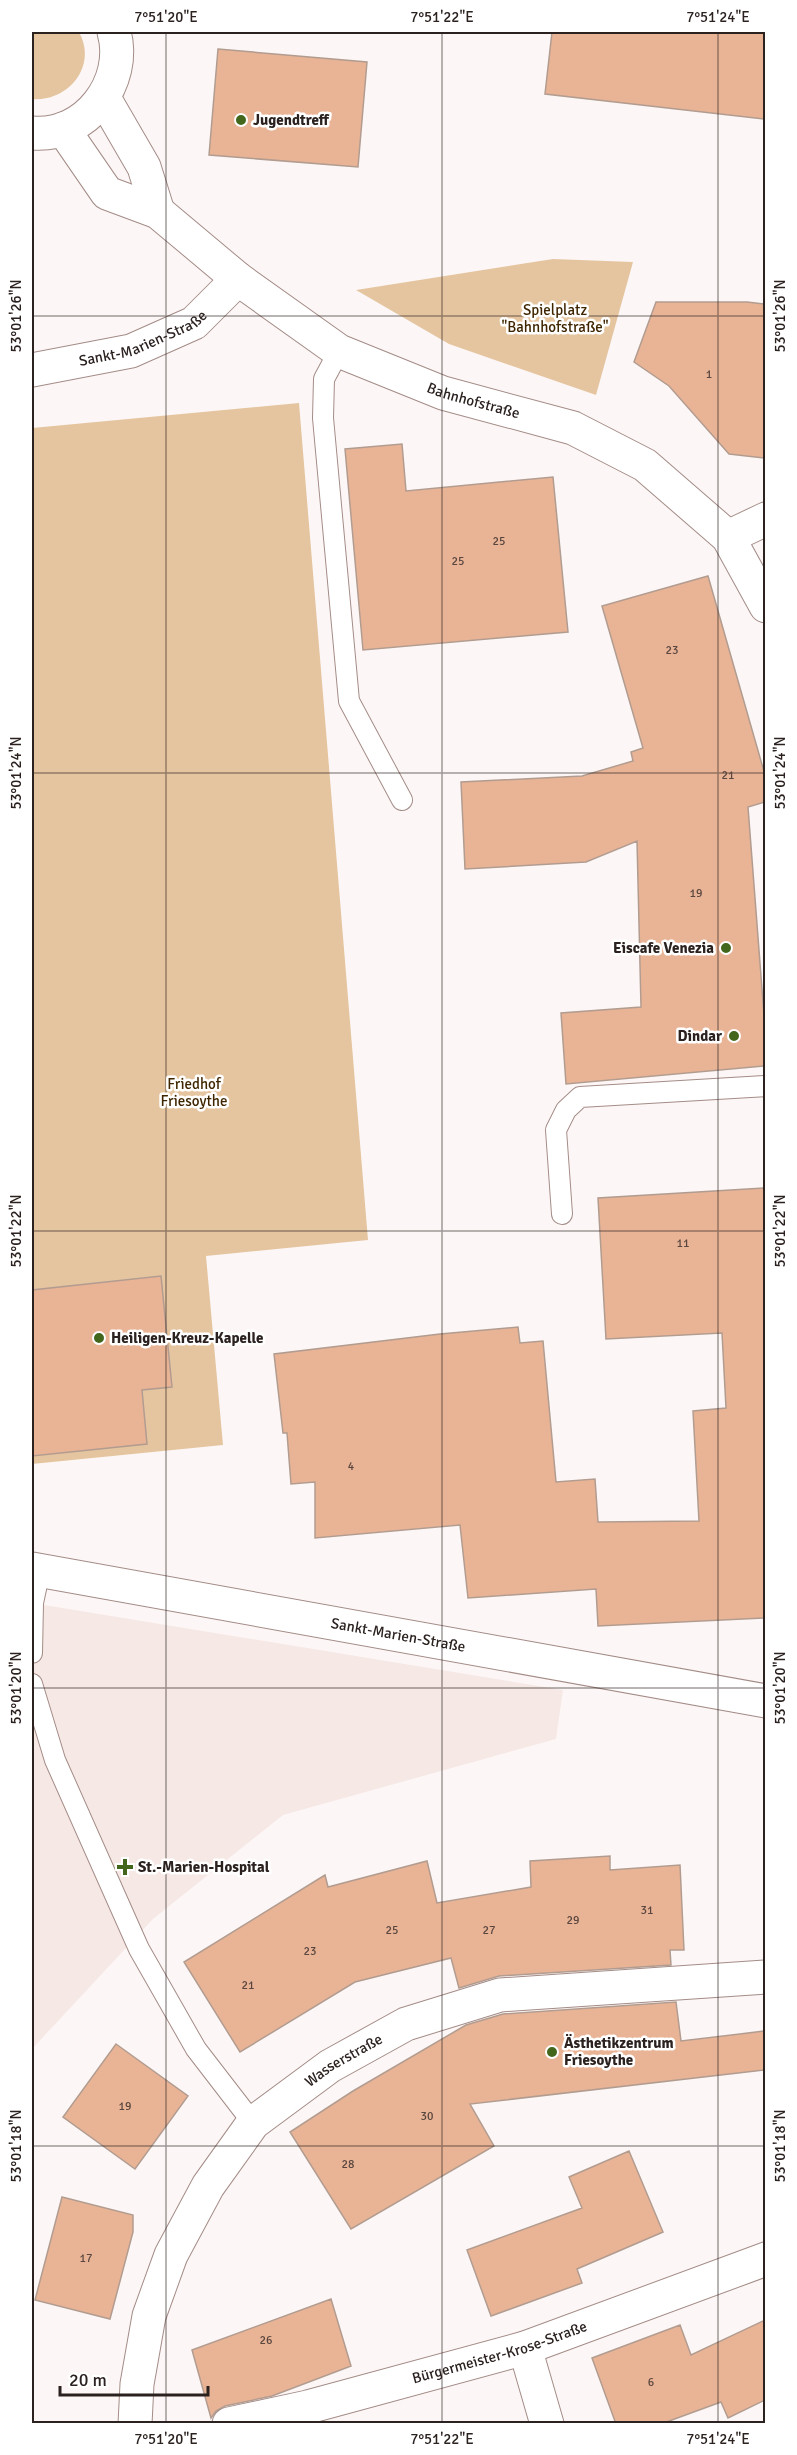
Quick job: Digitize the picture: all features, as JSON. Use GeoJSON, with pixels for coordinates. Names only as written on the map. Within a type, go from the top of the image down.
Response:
{"type":"FeatureCollection","features":[{"type":"Feature","properties":{"kind":"street","name":"Bahnhofstraße"},"geometry":{"type":"LineString","coordinates":[[114,32],[118,45],[115,73],[104,98],[86,117],[47,131],[107,193],[158,212],[238,279],[339,351],[443,393],[573,428],[645,465],[728,537],[765,606]]}},
{"type":"Feature","properties":{"kind":"street"},"geometry":{"type":"LineString","coordinates":[[104,98],[144,167],[158,212]]}},
{"type":"Feature","properties":{"kind":"street","name":"Sankt-Marien-Straße"},"geometry":{"type":"LineString","coordinates":[[32,370],[131,351],[194,323],[238,279]]}},
{"type":"Feature","properties":{"kind":"street"},"geometry":{"type":"LineString","coordinates":[[728,537],[765,519]]}},
{"type":"Feature","properties":{"kind":"street","name":"Sankt-Marien-Straße"},"geometry":{"type":"LineString","coordinates":[[36,1569],[765,1701]]}},
{"type":"Feature","properties":{"kind":"street","name":"Wasserstraße"},"geometry":{"type":"LineString","coordinates":[[135,2424],[137,2384],[149,2316],[171,2255],[208,2186],[253,2123],[330,2066],[406,2024],[500,1995],[765,1977]]}},
{"type":"Feature","properties":{"kind":"street","name":"Bürgermeister-Krose-Straße"},"geometry":{"type":"LineString","coordinates":[[229,2424],[308,2407],[525,2348],[765,2259]]}},
{"type":"Feature","properties":{"kind":"street"},"geometry":{"type":"LineString","coordinates":[[525,2348],[547,2424]]}},
{"type":"Feature","properties":{"kind":"lane"},"geometry":{"type":"LineString","coordinates":[[339,351],[324,379],[323,418],[349,701],[402,800]]}},
{"type":"Feature","properties":{"kind":"lane"},"geometry":{"type":"LineString","coordinates":[[562,1214],[556,1130],[566,1110],[579,1097],[765,1086]]}},
{"type":"Feature","properties":{"kind":"lane"},"geometry":{"type":"LineString","coordinates":[[32,1653],[36,1569]]}},
{"type":"Feature","properties":{"kind":"lane"},"geometry":{"type":"LineString","coordinates":[[32,1684],[55,1760],[139,1949],[196,2049],[253,2123]]}},
{"type":"Feature","properties":{"kind":"shaded area","name":"St.-Marien-Hospital"},"geometry":{"type":"Polygon","coordinates":[[[32,1603],[563,1690],[556,1739],[283,1815],[153,1919],[32,2049],[32,1603]]]}},
{"type":"Feature","properties":{"kind":"green space"},"geometry":{"type":"Polygon","coordinates":[[[32,32],[79,32],[84,45],[85,57],[82,69],[68,88],[57,95],[32,99],[32,32]]]}},
{"type":"Feature","properties":{"kind":"green space","name":"Spielplatz \"Bahnhofstraße\""},"geometry":{"type":"Polygon","coordinates":[[[553,259],[633,262],[596,395],[449,344],[356,290],[553,259]]]}},
{"type":"Feature","properties":{"kind":"green space","name":"Friedhof Friesoythe"},"geometry":{"type":"Polygon","coordinates":[[[299,403],[368,1240],[206,1256],[223,1445],[32,1464],[32,428],[299,403]]]}},
{"type":"Feature","properties":{"kind":"building"},"geometry":{"type":"Polygon","coordinates":[[[552,32],[765,32],[765,119],[545,94],[552,32]]]}},
{"type":"Feature","properties":{"kind":"building"},"geometry":{"type":"Polygon","coordinates":[[[218,49],[367,62],[358,167],[209,155],[218,49]]]}},
{"type":"Feature","properties":{"kind":"building"},"geometry":{"type":"Polygon","coordinates":[[[656,302],[765,304],[765,458],[729,454],[669,386],[634,362],[656,302]]]}},
{"type":"Feature","properties":{"kind":"building"},"geometry":{"type":"Polygon","coordinates":[[[402,444],[406,491],[553,477],[568,632],[363,650],[345,449],[402,444]]]}},
{"type":"Feature","properties":{"kind":"building"},"geometry":{"type":"Polygon","coordinates":[[[708,576],[765,775],[765,802],[748,807],[765,1028],[765,1066],[566,1084],[561,1013],[641,1007],[637,841],[586,862],[465,869],[461,782],[582,776],[633,761],[631,752],[643,748],[602,606],[708,576]]]}},
{"type":"Feature","properties":{"kind":"building"},"geometry":{"type":"Polygon","coordinates":[[[765,1188],[765,1618],[598,1626],[596,1589],[468,1598],[460,1525],[315,1538],[315,1482],[291,1484],[287,1433],[283,1433],[274,1354],[518,1327],[520,1343],[543,1341],[556,1482],[595,1479],[598,1522],[699,1521],[693,1411],[726,1408],[722,1333],[606,1339],[598,1198],[765,1188]]]}},
{"type":"Feature","properties":{"kind":"building","name":"Heiligen-Kreuz-Kapelle"},"geometry":{"type":"Polygon","coordinates":[[[161,1276],[172,1387],[142,1390],[147,1444],[32,1456],[32,1290],[161,1276]]]}},
{"type":"Feature","properties":{"kind":"building"},"geometry":{"type":"Polygon","coordinates":[[[610,1856],[610,1870],[680,1865],[684,1950],[670,1950],[671,1965],[499,1976],[459,1988],[451,1958],[355,1982],[240,2052],[184,1962],[325,1875],[328,1887],[427,1861],[437,1903],[531,1887],[530,1861],[610,1856]]]}},
{"type":"Feature","properties":{"kind":"building"},"geometry":{"type":"Polygon","coordinates":[[[676,2002],[681,2041],[765,2031],[765,2070],[470,2104],[494,2146],[351,2229],[290,2132],[353,2091],[466,2025],[503,2014],[676,2002]]]}},
{"type":"Feature","properties":{"kind":"building"},"geometry":{"type":"Polygon","coordinates":[[[116,2044],[188,2096],[135,2169],[63,2117],[116,2044]]]}},
{"type":"Feature","properties":{"kind":"building"},"geometry":{"type":"Polygon","coordinates":[[[629,2151],[663,2232],[577,2269],[582,2283],[491,2316],[467,2250],[582,2208],[569,2177],[629,2151]]]}},
{"type":"Feature","properties":{"kind":"building"},"geometry":{"type":"Polygon","coordinates":[[[62,2197],[133,2215],[133,2232],[110,2319],[35,2300],[62,2197]]]}},
{"type":"Feature","properties":{"kind":"building"},"geometry":{"type":"Polygon","coordinates":[[[331,2299],[351,2366],[272,2396],[225,2406],[216,2411],[211,2418],[192,2350],[331,2299]]]}},
{"type":"Feature","properties":{"kind":"building"},"geometry":{"type":"Polygon","coordinates":[[[765,2320],[765,2400],[728,2418],[721,2402],[661,2424],[616,2424],[592,2358],[680,2325],[691,2355],[765,2320]]]}},
{"type":"Feature","properties":{"kind":"place","name":"Jugendtreff"},"geometry":{"type":"Point","coordinates":[241,120]}},
{"type":"Feature","properties":{"kind":"place","name":"Eiscafe Venezia"},"geometry":{"type":"Point","coordinates":[726,948]}},
{"type":"Feature","properties":{"kind":"place","name":"Dindar"},"geometry":{"type":"Point","coordinates":[734,1036]}},
{"type":"Feature","properties":{"kind":"place","name":"Heiligen-Kreuz-Kapelle"},"geometry":{"type":"Point","coordinates":[99,1338]}},
{"type":"Feature","properties":{"kind":"place","name":"St.-Marien-Hospital"},"geometry":{"type":"Point","coordinates":[125,1867]}},
{"type":"Feature","properties":{"kind":"place","name":"Ästhetikzentrum Friesoythe"},"geometry":{"type":"Point","coordinates":[552,2052]}}]}
